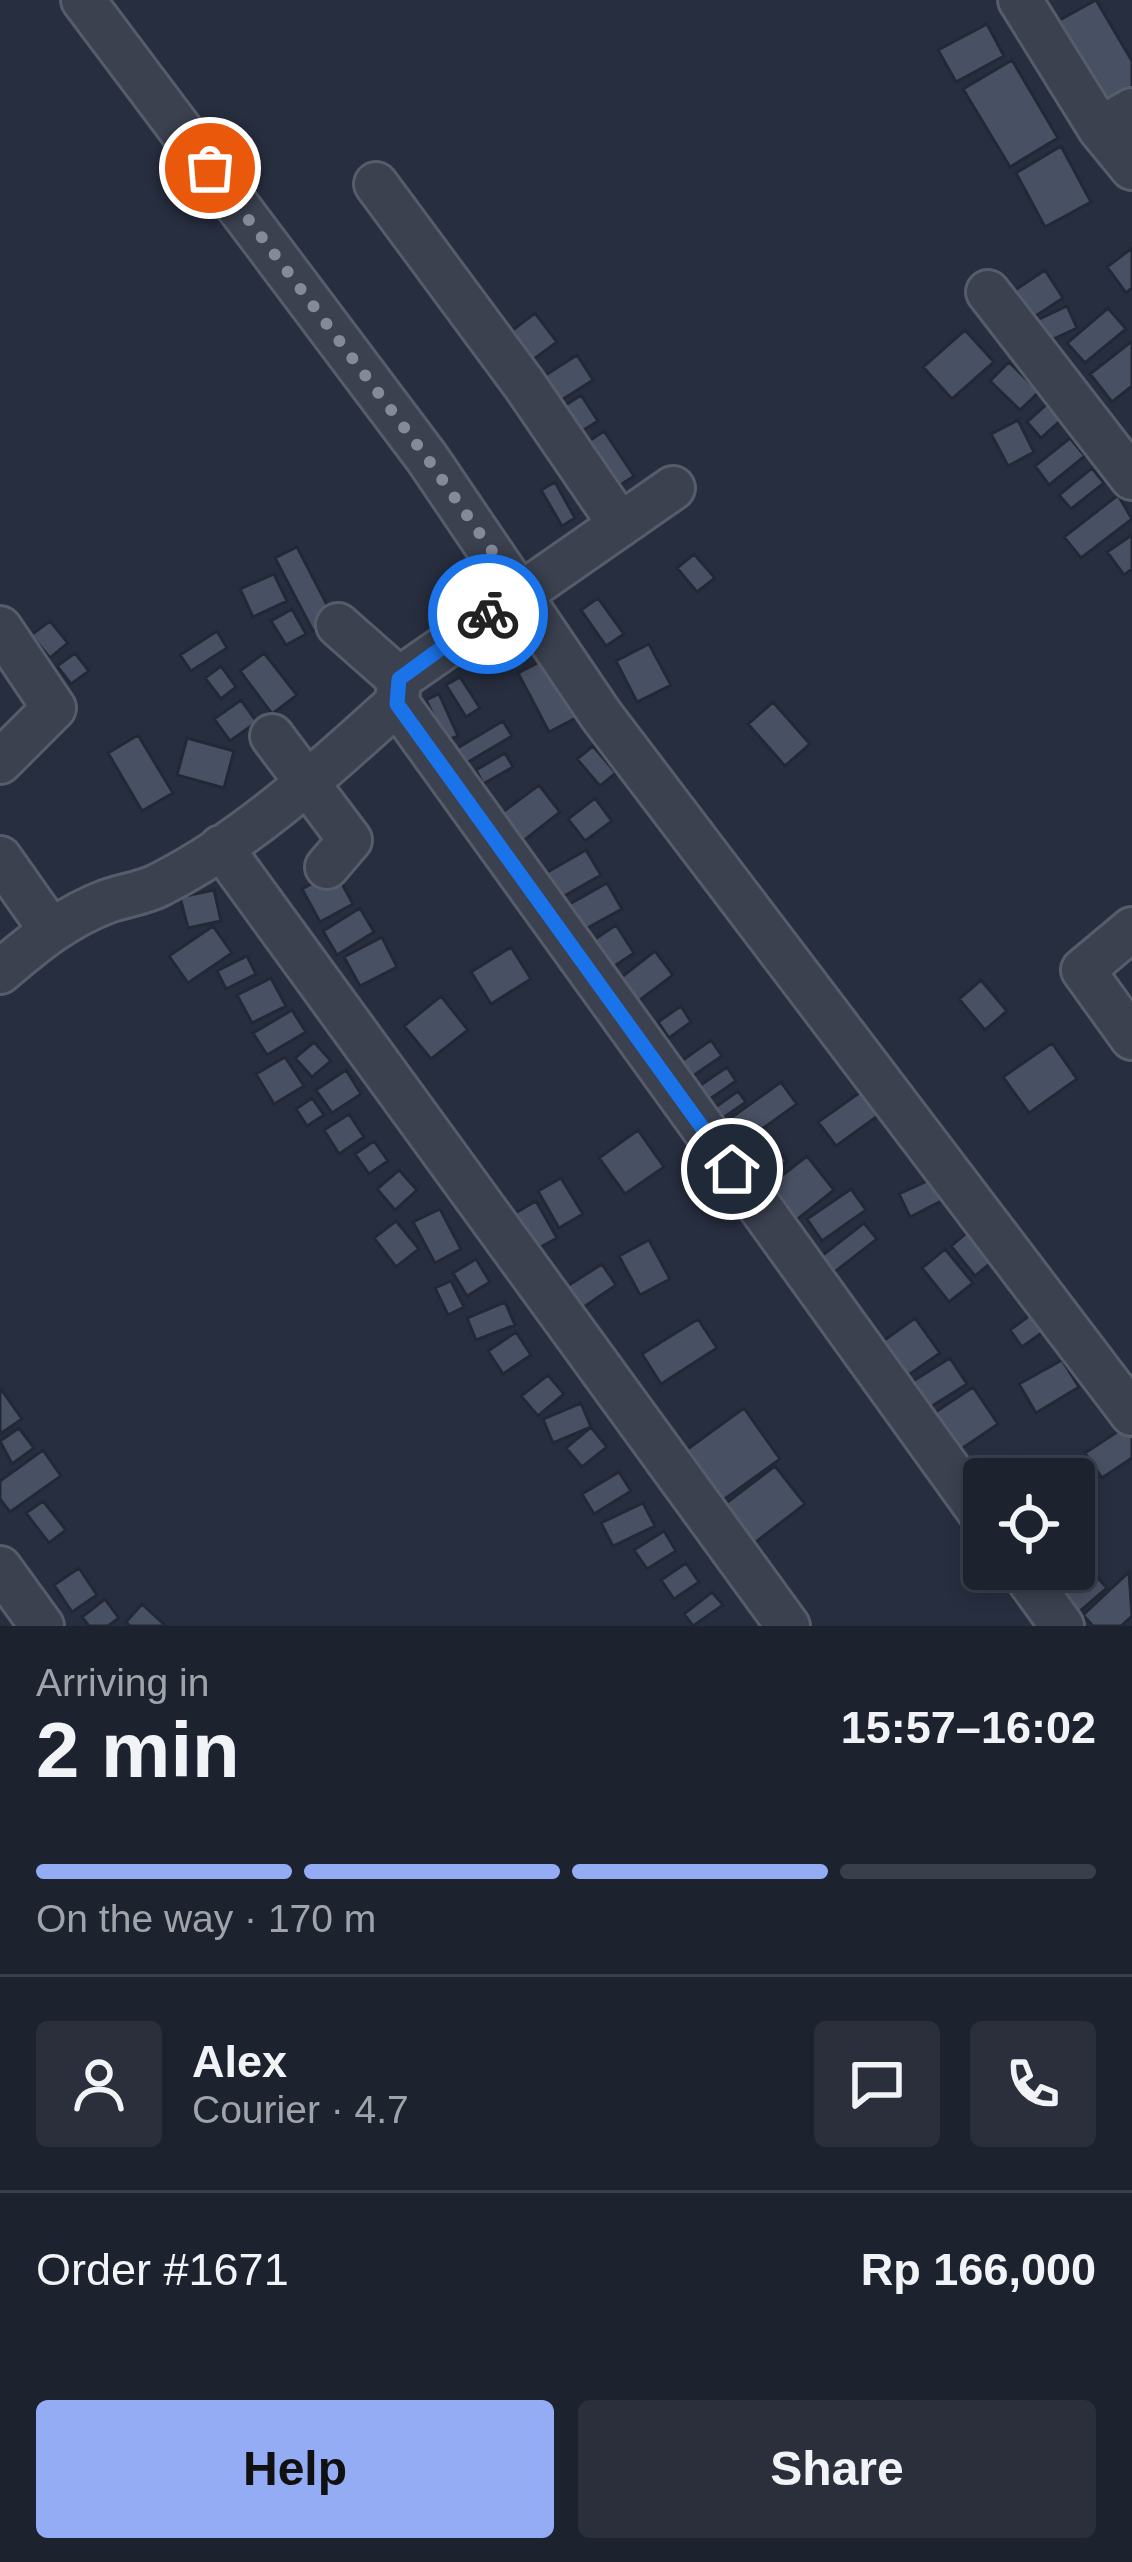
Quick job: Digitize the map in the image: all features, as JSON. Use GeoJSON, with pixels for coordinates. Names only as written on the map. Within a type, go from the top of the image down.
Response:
{"type":"FeatureCollection","features":[{"type":"Feature","properties":{"kind":"street"},"geometry":{"type":"LineString","coordinates":[[83,0],[291,273],[520,591],[602,715],[1132,1414]]}},
{"type":"Feature","properties":{"kind":"street"},"geometry":{"type":"LineString","coordinates":[[1020,0],[1116,119],[1132,168]]}},
{"type":"Feature","properties":{"kind":"street"},"geometry":{"type":"LineString","coordinates":[[376,184],[524,384],[619,523]]}},
{"type":"Feature","properties":{"kind":"street"},"geometry":{"type":"LineString","coordinates":[[988,292],[1132,478]]}},
{"type":"Feature","properties":{"kind":"street"},"geometry":{"type":"LineString","coordinates":[[0,972],[50,929],[105,902],[158,886],[221,847],[307,785],[398,691],[520,591],[674,488]]}},
{"type":"Feature","properties":{"kind":"street"},"geometry":{"type":"LineString","coordinates":[[338,625],[398,691],[963,1488]]}},
{"type":"Feature","properties":{"kind":"street"},"geometry":{"type":"LineString","coordinates":[[0,628],[54,708],[0,761]]}},
{"type":"Feature","properties":{"kind":"street"},"geometry":{"type":"LineString","coordinates":[[272,736],[350,840],[327,867]]}},
{"type":"Feature","properties":{"kind":"street"},"geometry":{"type":"LineString","coordinates":[[221,847],[788,1626]]}},
{"type":"Feature","properties":{"kind":"street"},"geometry":{"type":"LineString","coordinates":[[0,858],[50,929]]}},
{"type":"Feature","properties":{"kind":"street"},"geometry":{"type":"LineString","coordinates":[[1132,928],[1083,970],[1132,1038]]}},
{"type":"Feature","properties":{"kind":"street"},"geometry":{"type":"LineString","coordinates":[[0,1568],[42,1626]]}},
{"type":"Feature","properties":{"kind":"street"},"geometry":{"type":"LineString","coordinates":[[1036,1590],[1062,1626]]}},
{"type":"Feature","properties":{"kind":"building"},"geometry":{"type":"Polygon","coordinates":[[[1096,0],[1132,61],[1132,89],[1094,111],[1045,28],[1096,0]]]}},
{"type":"Feature","properties":{"kind":"building"},"geometry":{"type":"Polygon","coordinates":[[[987,24],[1004,56],[956,82],[938,50],[987,24]]]}},
{"type":"Feature","properties":{"kind":"building"},"geometry":{"type":"Polygon","coordinates":[[[1012,60],[1058,138],[1010,167],[963,89],[1012,60]]]}},
{"type":"Feature","properties":{"kind":"building"},"geometry":{"type":"Polygon","coordinates":[[[1061,146],[1091,202],[1045,227],[1016,173],[1061,146]]]}},
{"type":"Feature","properties":{"kind":"building"},"geometry":{"type":"Polygon","coordinates":[[[1132,248],[1132,288],[1126,293],[1107,267],[1132,248]]]}},
{"type":"Feature","properties":{"kind":"building"},"geometry":{"type":"Polygon","coordinates":[[[1045,270],[1063,298],[1028,321],[1009,294],[1045,270]]]}},
{"type":"Feature","properties":{"kind":"building"},"geometry":{"type":"Polygon","coordinates":[[[1067,306],[1077,328],[1045,343],[1035,321],[1067,306]]]}},
{"type":"Feature","properties":{"kind":"building"},"geometry":{"type":"Polygon","coordinates":[[[1108,308],[1126,329],[1085,363],[1067,343],[1108,308]]]}},
{"type":"Feature","properties":{"kind":"building"},"geometry":{"type":"Polygon","coordinates":[[[535,313],[557,342],[522,368],[501,339],[535,313]]]}},
{"type":"Feature","properties":{"kind":"building"},"geometry":{"type":"Polygon","coordinates":[[[965,330],[994,362],[952,399],[923,367],[965,330]]]}},
{"type":"Feature","properties":{"kind":"building"},"geometry":{"type":"Polygon","coordinates":[[[1132,341],[1132,386],[1112,402],[1090,374],[1132,341]]]}},
{"type":"Feature","properties":{"kind":"building"},"geometry":{"type":"Polygon","coordinates":[[[577,355],[593,380],[546,410],[530,385],[577,355]]]}},
{"type":"Feature","properties":{"kind":"building"},"geometry":{"type":"Polygon","coordinates":[[[1009,362],[1039,392],[1020,410],[990,381],[1009,362]]]}},
{"type":"Feature","properties":{"kind":"building"},"geometry":{"type":"Polygon","coordinates":[[[581,395],[598,421],[566,441],[549,416],[581,395]]]}},
{"type":"Feature","properties":{"kind":"building"},"geometry":{"type":"Polygon","coordinates":[[[1047,404],[1061,420],[1041,438],[1027,422],[1047,404]]]}},
{"type":"Feature","properties":{"kind":"building"},"geometry":{"type":"Polygon","coordinates":[[[1018,420],[1034,452],[1008,466],[991,434],[1018,420]]]}},
{"type":"Feature","properties":{"kind":"building"},"geometry":{"type":"Polygon","coordinates":[[[604,431],[634,476],[607,494],[577,449],[604,431]]]}},
{"type":"Feature","properties":{"kind":"building"},"geometry":{"type":"Polygon","coordinates":[[[1070,438],[1085,456],[1049,485],[1035,466],[1070,438]]]}},
{"type":"Feature","properties":{"kind":"building"},"geometry":{"type":"Polygon","coordinates":[[[1092,468],[1104,483],[1071,509],[1059,495],[1092,468]]]}},
{"type":"Feature","properties":{"kind":"building"},"geometry":{"type":"Polygon","coordinates":[[[555,482],[575,518],[562,526],[541,490],[555,482]]]}},
{"type":"Feature","properties":{"kind":"building"},"geometry":{"type":"Polygon","coordinates":[[[1118,495],[1132,519],[1081,558],[1064,537],[1118,495]]]}},
{"type":"Feature","properties":{"kind":"building"},"geometry":{"type":"Polygon","coordinates":[[[1132,535],[1132,569],[1124,575],[1107,552],[1132,535]]]}},
{"type":"Feature","properties":{"kind":"building"},"geometry":{"type":"Polygon","coordinates":[[[297,547],[335,620],[313,631],[275,558],[297,547]]]}},
{"type":"Feature","properties":{"kind":"building"},"geometry":{"type":"Polygon","coordinates":[[[694,554],[715,578],[697,592],[677,568],[694,554]]]}},
{"type":"Feature","properties":{"kind":"building"},"geometry":{"type":"Polygon","coordinates":[[[274,574],[287,601],[253,617],[240,589],[274,574]]]}},
{"type":"Feature","properties":{"kind":"building"},"geometry":{"type":"Polygon","coordinates":[[[598,598],[624,634],[606,646],[581,610],[598,598]]]}},
{"type":"Feature","properties":{"kind":"building"},"geometry":{"type":"Polygon","coordinates":[[[292,609],[306,634],[286,645],[271,621],[292,609]]]}},
{"type":"Feature","properties":{"kind":"building"},"geometry":{"type":"Polygon","coordinates":[[[50,621],[68,643],[50,658],[31,635],[50,621]]]}},
{"type":"Feature","properties":{"kind":"building"},"geometry":{"type":"Polygon","coordinates":[[[217,631],[227,648],[191,671],[180,655],[217,631]]]}},
{"type":"Feature","properties":{"kind":"building"},"geometry":{"type":"Polygon","coordinates":[[[649,644],[671,685],[637,702],[616,661],[649,644]]]}},
{"type":"Feature","properties":{"kind":"building"},"geometry":{"type":"Polygon","coordinates":[[[75,653],[89,671],[71,684],[57,666],[75,653]]]}},
{"type":"Feature","properties":{"kind":"building"},"geometry":{"type":"Polygon","coordinates":[[[264,653],[297,695],[272,714],[240,671],[264,653]]]}},
{"type":"Feature","properties":{"kind":"building"},"geometry":{"type":"Polygon","coordinates":[[[545,659],[576,718],[549,732],[518,673],[545,659]]]}},
{"type":"Feature","properties":{"kind":"building"},"geometry":{"type":"Polygon","coordinates":[[[221,666],[236,687],[221,699],[205,678],[221,666]]]}},
{"type":"Feature","properties":{"kind":"building"},"geometry":{"type":"Polygon","coordinates":[[[460,677],[480,708],[466,717],[446,685],[460,677]]]}},
{"type":"Feature","properties":{"kind":"building"},"geometry":{"type":"Polygon","coordinates":[[[439,694],[458,736],[446,741],[426,700],[439,694]]]}},
{"type":"Feature","properties":{"kind":"building"},"geometry":{"type":"Polygon","coordinates":[[[241,700],[257,722],[230,741],[214,719],[241,700]]]}},
{"type":"Feature","properties":{"kind":"building"},"geometry":{"type":"Polygon","coordinates":[[[773,702],[810,744],[785,766],[748,724],[773,702]]]}},
{"type":"Feature","properties":{"kind":"building"},"geometry":{"type":"Polygon","coordinates":[[[503,721],[512,736],[463,765],[454,750],[503,721]]]}},
{"type":"Feature","properties":{"kind":"building"},"geometry":{"type":"Polygon","coordinates":[[[138,735],[173,793],[142,811],[108,753],[138,735]]]}},
{"type":"Feature","properties":{"kind":"building"},"geometry":{"type":"Polygon","coordinates":[[[187,738],[234,751],[224,788],[177,775],[187,738]]]}},
{"type":"Feature","properties":{"kind":"building"},"geometry":{"type":"Polygon","coordinates":[[[593,746],[616,773],[600,786],[577,759],[593,746]]]}},
{"type":"Feature","properties":{"kind":"building"},"geometry":{"type":"Polygon","coordinates":[[[505,753],[513,767],[483,784],[476,770],[505,753]]]}},
{"type":"Feature","properties":{"kind":"building"},"geometry":{"type":"Polygon","coordinates":[[[539,785],[560,812],[522,842],[500,814],[539,785]]]}},
{"type":"Feature","properties":{"kind":"building"},"geometry":{"type":"Polygon","coordinates":[[[595,798],[612,821],[585,841],[568,819],[595,798]]]}},
{"type":"Feature","properties":{"kind":"building"},"geometry":{"type":"Polygon","coordinates":[[[586,850],[601,875],[552,903],[537,878],[586,850]]]}},
{"type":"Feature","properties":{"kind":"building"},"geometry":{"type":"Polygon","coordinates":[[[335,871],[353,904],[320,922],[302,889],[335,871]]]}},
{"type":"Feature","properties":{"kind":"building"},"geometry":{"type":"Polygon","coordinates":[[[607,883],[622,909],[580,932],[566,906],[607,883]]]}},
{"type":"Feature","properties":{"kind":"building"},"geometry":{"type":"Polygon","coordinates":[[[214,890],[221,921],[188,928],[180,897],[214,890]]]}},
{"type":"Feature","properties":{"kind":"building"},"geometry":{"type":"Polygon","coordinates":[[[360,908],[374,932],[337,955],[323,931],[360,908]]]}},
{"type":"Feature","properties":{"kind":"building"},"geometry":{"type":"Polygon","coordinates":[[[616,925],[634,953],[601,975],[583,947],[616,925]]]}},
{"type":"Feature","properties":{"kind":"building"},"geometry":{"type":"Polygon","coordinates":[[[213,926],[232,953],[188,983],[169,956],[213,926]]]}},
{"type":"Feature","properties":{"kind":"building"},"geometry":{"type":"Polygon","coordinates":[[[382,937],[397,967],[360,986],[344,957],[382,937]]]}},
{"type":"Feature","properties":{"kind":"building"},"geometry":{"type":"Polygon","coordinates":[[[511,947],[531,979],[491,1004],[471,972],[511,947]]]}},
{"type":"Feature","properties":{"kind":"building"},"geometry":{"type":"Polygon","coordinates":[[[655,951],[673,975],[632,1006],[614,983],[655,951]]]}},
{"type":"Feature","properties":{"kind":"building"},"geometry":{"type":"Polygon","coordinates":[[[247,956],[256,974],[226,989],[217,971],[247,956]]]}},
{"type":"Feature","properties":{"kind":"building"},"geometry":{"type":"Polygon","coordinates":[[[271,978],[286,1006],[252,1023],[237,995],[271,978]]]}},
{"type":"Feature","properties":{"kind":"building"},"geometry":{"type":"Polygon","coordinates":[[[981,980],[1007,1011],[985,1030],[959,999],[981,980]]]}},
{"type":"Feature","properties":{"kind":"building"},"geometry":{"type":"Polygon","coordinates":[[[441,996],[468,1030],[431,1059],[404,1026],[441,996]]]}},
{"type":"Feature","properties":{"kind":"building"},"geometry":{"type":"Polygon","coordinates":[[[681,1006],[691,1022],[669,1038],[658,1022],[681,1006]]]}},
{"type":"Feature","properties":{"kind":"building"},"geometry":{"type":"Polygon","coordinates":[[[292,1010],[306,1032],[267,1055],[253,1033],[292,1010]]]}},
{"type":"Feature","properties":{"kind":"building"},"geometry":{"type":"Polygon","coordinates":[[[711,1040],[722,1056],[684,1082],[673,1067],[711,1040]]]}},
{"type":"Feature","properties":{"kind":"building"},"geometry":{"type":"Polygon","coordinates":[[[314,1042],[331,1061],[312,1077],[295,1058],[314,1042]]]}},
{"type":"Feature","properties":{"kind":"building"},"geometry":{"type":"Polygon","coordinates":[[[1052,1043],[1077,1079],[1029,1113],[1003,1077],[1052,1043]]]}},
{"type":"Feature","properties":{"kind":"building"},"geometry":{"type":"Polygon","coordinates":[[[285,1057],[304,1086],[274,1104],[256,1074],[285,1057]]]}},
{"type":"Feature","properties":{"kind":"building"},"geometry":{"type":"Polygon","coordinates":[[[727,1067],[736,1081],[701,1105],[692,1091],[727,1067]]]}},
{"type":"Feature","properties":{"kind":"building"},"geometry":{"type":"Polygon","coordinates":[[[346,1070],[361,1094],[332,1113],[316,1090],[346,1070]]]}},
{"type":"Feature","properties":{"kind":"building"},"geometry":{"type":"Polygon","coordinates":[[[781,1082],[797,1104],[730,1152],[714,1130],[781,1082]]]}},
{"type":"Feature","properties":{"kind":"building"},"geometry":{"type":"Polygon","coordinates":[[[869,1086],[886,1110],[836,1146],[818,1122],[869,1086]]]}},
{"type":"Feature","properties":{"kind":"building"},"geometry":{"type":"Polygon","coordinates":[[[738,1091],[746,1102],[710,1127],[703,1116],[738,1091]]]}},
{"type":"Feature","properties":{"kind":"building"},"geometry":{"type":"Polygon","coordinates":[[[312,1098],[324,1115],[307,1126],[296,1109],[312,1098]]]}},
{"type":"Feature","properties":{"kind":"building"},"geometry":{"type":"Polygon","coordinates":[[[349,1114],[364,1137],[339,1154],[324,1130],[349,1114]]]}},
{"type":"Feature","properties":{"kind":"building"},"geometry":{"type":"Polygon","coordinates":[[[638,1130],[664,1167],[625,1194],[599,1158],[638,1130]]]}},
{"type":"Feature","properties":{"kind":"building"},"geometry":{"type":"Polygon","coordinates":[[[374,1141],[388,1161],[369,1174],[355,1154],[374,1141]]]}},
{"type":"Feature","properties":{"kind":"building"},"geometry":{"type":"Polygon","coordinates":[[[769,1141],[787,1161],[763,1182],[745,1162],[769,1141]]]}},
{"type":"Feature","properties":{"kind":"building"},"geometry":{"type":"Polygon","coordinates":[[[807,1156],[834,1190],[789,1226],[761,1192],[807,1156]]]}},
{"type":"Feature","properties":{"kind":"building"},"geometry":{"type":"Polygon","coordinates":[[[399,1170],[417,1190],[395,1210],[377,1189],[399,1170]]]}},
{"type":"Feature","properties":{"kind":"building"},"geometry":{"type":"Polygon","coordinates":[[[942,1174],[953,1195],[910,1217],[899,1194],[942,1174]]]}},
{"type":"Feature","properties":{"kind":"building"},"geometry":{"type":"Polygon","coordinates":[[[561,1178],[583,1214],[559,1228],[538,1191],[561,1178]]]}},
{"type":"Feature","properties":{"kind":"building"},"geometry":{"type":"Polygon","coordinates":[[[851,1189],[866,1210],[822,1241],[807,1219],[851,1189]]]}},
{"type":"Feature","properties":{"kind":"building"},"geometry":{"type":"Polygon","coordinates":[[[536,1201],[557,1238],[530,1253],[510,1216],[536,1201]]]}},
{"type":"Feature","properties":{"kind":"building"},"geometry":{"type":"Polygon","coordinates":[[[440,1209],[461,1249],[435,1263],[413,1222],[440,1209]]]}},
{"type":"Feature","properties":{"kind":"building"},"geometry":{"type":"Polygon","coordinates":[[[396,1221],[419,1249],[396,1267],[374,1238],[396,1221]]]}},
{"type":"Feature","properties":{"kind":"building"},"geometry":{"type":"Polygon","coordinates":[[[864,1223],[877,1239],[832,1274],[819,1258],[864,1223]]]}},
{"type":"Feature","properties":{"kind":"building"},"geometry":{"type":"Polygon","coordinates":[[[972,1228],[997,1258],[975,1276],[951,1246],[972,1228]]]}},
{"type":"Feature","properties":{"kind":"building"},"geometry":{"type":"Polygon","coordinates":[[[649,1240],[670,1279],[640,1295],[619,1256],[649,1240]]]}},
{"type":"Feature","properties":{"kind":"building"},"geometry":{"type":"Polygon","coordinates":[[[945,1249],[973,1283],[949,1302],[922,1268],[945,1249]]]}},
{"type":"Feature","properties":{"kind":"building"},"geometry":{"type":"Polygon","coordinates":[[[476,1259],[490,1282],[467,1296],[453,1273],[476,1259]]]}},
{"type":"Feature","properties":{"kind":"building"},"geometry":{"type":"Polygon","coordinates":[[[602,1264],[616,1285],[581,1309],[566,1287],[602,1264]]]}},
{"type":"Feature","properties":{"kind":"building"},"geometry":{"type":"Polygon","coordinates":[[[451,1281],[464,1307],[448,1315],[435,1288],[451,1281]]]}},
{"type":"Feature","properties":{"kind":"building"},"geometry":{"type":"Polygon","coordinates":[[[505,1302],[515,1325],[476,1340],[467,1318],[505,1302]]]}},
{"type":"Feature","properties":{"kind":"building"},"geometry":{"type":"Polygon","coordinates":[[[1041,1307],[1054,1324],[1022,1347],[1010,1330],[1041,1307]]]}},
{"type":"Feature","properties":{"kind":"building"},"geometry":{"type":"Polygon","coordinates":[[[915,1318],[940,1353],[900,1381],[875,1347],[915,1318]]]}},
{"type":"Feature","properties":{"kind":"building"},"geometry":{"type":"Polygon","coordinates":[[[698,1319],[717,1348],[661,1384],[642,1354],[698,1319]]]}},
{"type":"Feature","properties":{"kind":"building"},"geometry":{"type":"Polygon","coordinates":[[[516,1332],[531,1355],[503,1374],[488,1351],[516,1332]]]}},
{"type":"Feature","properties":{"kind":"building"},"geometry":{"type":"Polygon","coordinates":[[[950,1358],[967,1384],[921,1413],[905,1386],[950,1358]]]}},
{"type":"Feature","properties":{"kind":"building"},"geometry":{"type":"Polygon","coordinates":[[[1062,1360],[1079,1387],[1036,1413],[1019,1384],[1062,1360]]]}},
{"type":"Feature","properties":{"kind":"building"},"geometry":{"type":"Polygon","coordinates":[[[548,1375],[564,1394],[538,1416],[521,1396],[548,1375]]]}},
{"type":"Feature","properties":{"kind":"building"},"geometry":{"type":"Polygon","coordinates":[[[973,1387],[998,1424],[951,1456],[925,1419],[973,1387]]]}},
{"type":"Feature","properties":{"kind":"building"},"geometry":{"type":"Polygon","coordinates":[[[0,1390],[22,1419],[0,1434],[0,1390]]]}},
{"type":"Feature","properties":{"kind":"building"},"geometry":{"type":"Polygon","coordinates":[[[581,1403],[591,1427],[553,1443],[543,1419],[581,1403]]]}},
{"type":"Feature","properties":{"kind":"building"},"geometry":{"type":"Polygon","coordinates":[[[744,1408],[780,1459],[715,1506],[678,1456],[744,1408]]]}},
{"type":"Feature","properties":{"kind":"building"},"geometry":{"type":"Polygon","coordinates":[[[1126,1426],[1132,1435],[1132,1458],[1102,1478],[1095,1458],[1085,1453],[1126,1426]]]}},
{"type":"Feature","properties":{"kind":"building"},"geometry":{"type":"Polygon","coordinates":[[[591,1427],[607,1447],[582,1467],[566,1448],[591,1427]]]}},
{"type":"Feature","properties":{"kind":"building"},"geometry":{"type":"Polygon","coordinates":[[[19,1428],[34,1448],[12,1464],[0,1441],[19,1428]]]}},
{"type":"Feature","properties":{"kind":"building"},"geometry":{"type":"Polygon","coordinates":[[[43,1450],[61,1476],[10,1512],[0,1499],[0,1481],[43,1450]]]}},
{"type":"Feature","properties":{"kind":"building"},"geometry":{"type":"Polygon","coordinates":[[[775,1466],[805,1504],[744,1551],[713,1513],[775,1466]]]}},
{"type":"Feature","properties":{"kind":"building"},"geometry":{"type":"Polygon","coordinates":[[[619,1472],[631,1491],[594,1514],[582,1494],[619,1472]]]}},
{"type":"Feature","properties":{"kind":"building"},"geometry":{"type":"Polygon","coordinates":[[[43,1501],[66,1530],[49,1543],[26,1513],[43,1501]]]}},
{"type":"Feature","properties":{"kind":"building"},"geometry":{"type":"Polygon","coordinates":[[[643,1503],[655,1526],[613,1546],[601,1523],[643,1503]]]}},
{"type":"Feature","properties":{"kind":"building"},"geometry":{"type":"Polygon","coordinates":[[[664,1531],[676,1551],[647,1569],[634,1550],[664,1531]]]}},
{"type":"Feature","properties":{"kind":"building"},"geometry":{"type":"Polygon","coordinates":[[[686,1563],[699,1582],[674,1599],[661,1580],[686,1563]]]}},
{"type":"Feature","properties":{"kind":"building"},"geometry":{"type":"Polygon","coordinates":[[[79,1568],[97,1595],[72,1612],[54,1585],[79,1568]]]}},
{"type":"Feature","properties":{"kind":"building"},"geometry":{"type":"Polygon","coordinates":[[[1129,1572],[1132,1616],[1121,1626],[1093,1626],[1083,1615],[1129,1572]]]}},
{"type":"Feature","properties":{"kind":"building"},"geometry":{"type":"Polygon","coordinates":[[[1095,1575],[1107,1588],[1071,1619],[1050,1596],[1057,1590],[1095,1590],[1095,1575]]]}},
{"type":"Feature","properties":{"kind":"building"},"geometry":{"type":"Polygon","coordinates":[[[712,1592],[723,1605],[693,1626],[684,1614],[712,1592]]]}},
{"type":"Feature","properties":{"kind":"building"},"geometry":{"type":"Polygon","coordinates":[[[105,1599],[119,1618],[108,1626],[89,1626],[82,1617],[105,1599]]]}},
{"type":"Feature","properties":{"kind":"building"},"geometry":{"type":"Polygon","coordinates":[[[142,1604],[166,1626],[130,1626],[126,1622],[142,1604]]]}},
{"type":"Feature","properties":{"kind":"way so far"},"geometry":{"type":"LineString","coordinates":[[210,168],[427,458],[520,591],[488,614]]}},
{"type":"Feature","properties":{"kind":"route"},"geometry":{"type":"LineString","coordinates":[[488,614],[399,679],[397,704],[732,1169]]}}]}
